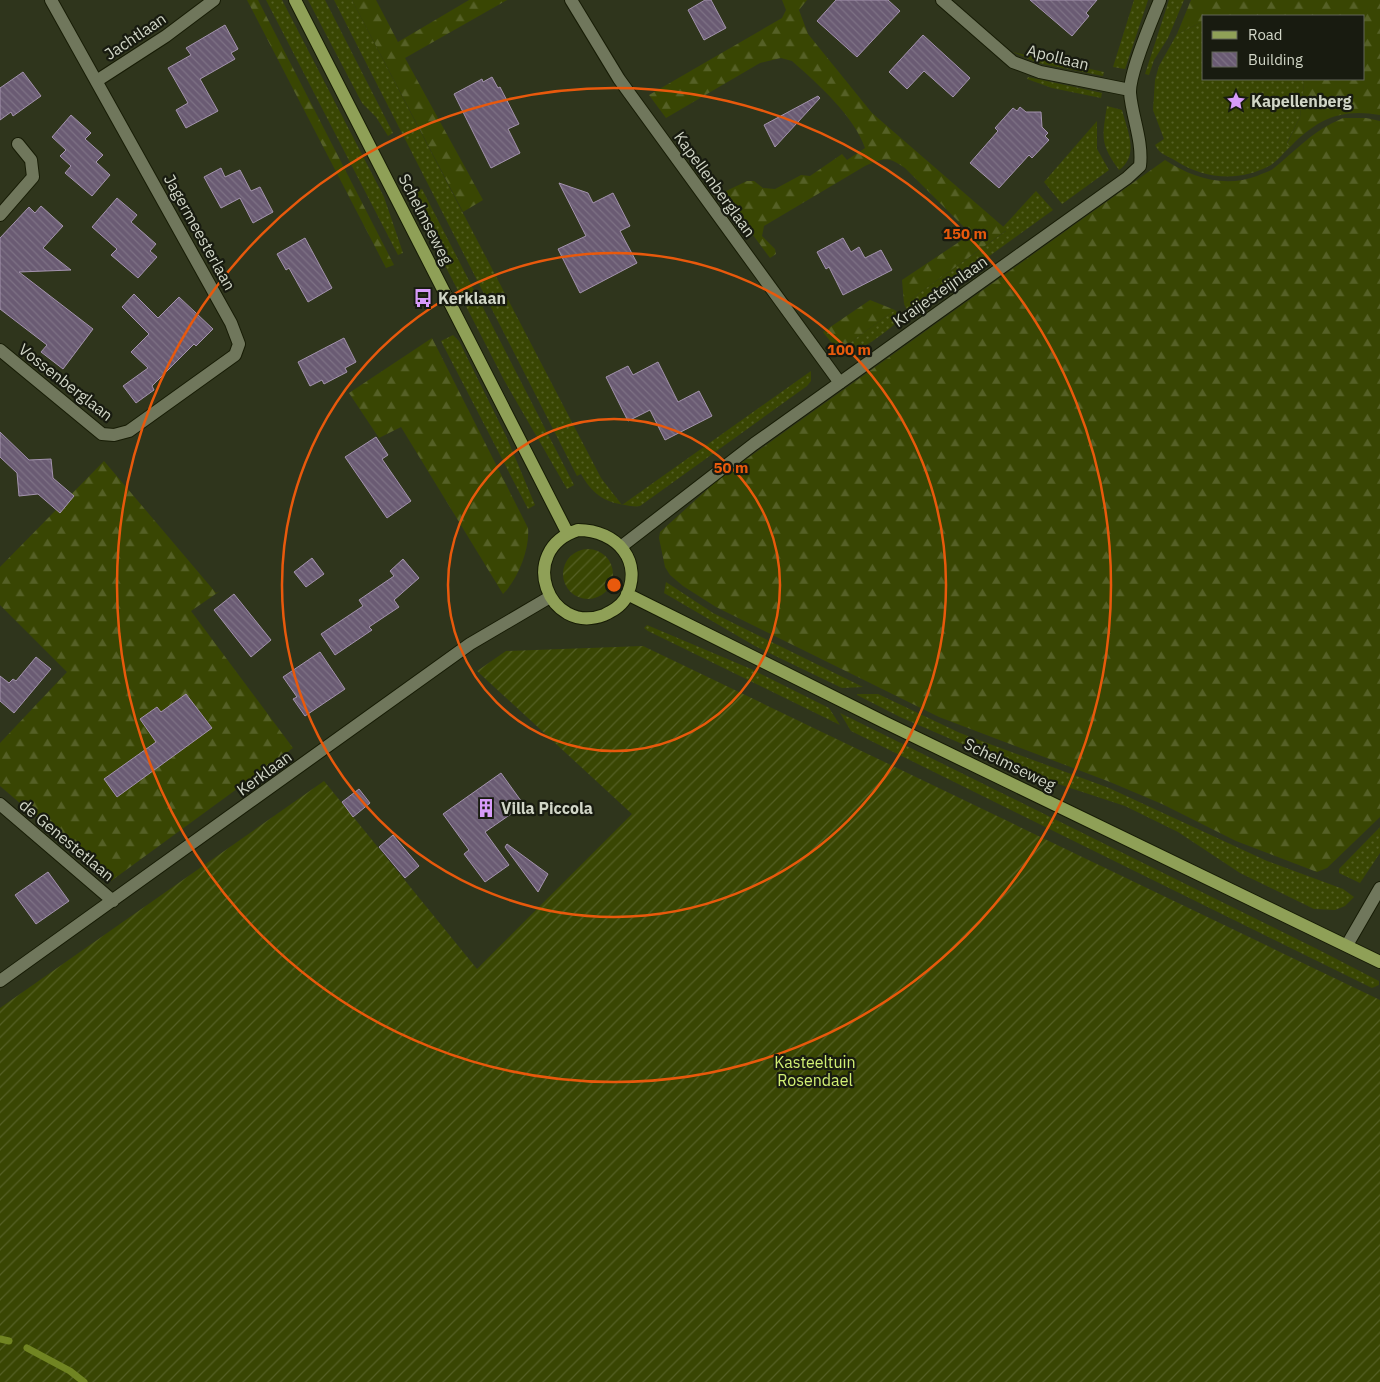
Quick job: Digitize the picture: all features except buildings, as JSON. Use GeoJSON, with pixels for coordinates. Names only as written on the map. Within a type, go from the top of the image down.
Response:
{"type":"FeatureCollection","features":[{"type":"Feature","properties":{"kind":"main road","name":"Schelmseweg"},"geometry":{"type":"LineString","coordinates":[[295,0],[568,534]]}},
{"type":"Feature","properties":{"kind":"main road"},"geometry":{"type":"LineString","coordinates":[[589,530],[606,535],[622,546],[631,574],[627,594],[622,604],[611,612],[597,617],[584,618],[568,613],[550,597],[545,586],[544,574],[547,556],[553,545],[568,534],[589,530]]}},
{"type":"Feature","properties":{"kind":"main road","name":"Schelmseweg"},"geometry":{"type":"LineString","coordinates":[[627,594],[851,706],[1380,962]]}},
{"type":"Feature","properties":{"kind":"street","name":"Jagermeesterlaan"},"geometry":{"type":"LineString","coordinates":[[51,0],[98,80],[231,323],[239,344],[235,355],[129,430],[114,435]]}},
{"type":"Feature","properties":{"kind":"street","name":"Jachtlaan"},"geometry":{"type":"LineString","coordinates":[[98,80],[166,36],[214,0]]}},
{"type":"Feature","properties":{"kind":"street","name":"Kapellenberglaan"},"geometry":{"type":"LineString","coordinates":[[571,0],[619,79],[840,382]]}},
{"type":"Feature","properties":{"kind":"street","name":"Apollaan"},"geometry":{"type":"LineString","coordinates":[[942,0],[1013,62],[1040,72],[1130,90]]}},
{"type":"Feature","properties":{"kind":"street","name":"Kraijesteijnlaan"},"geometry":{"type":"LineString","coordinates":[[622,546],[697,486],[1127,178],[1140,166],[1142,152],[1130,90],[1144,40],[1160,0]]}},
{"type":"Feature","properties":{"kind":"street"},"geometry":{"type":"LineString","coordinates":[[0,214],[33,177],[31,160],[18,144]]}},
{"type":"Feature","properties":{"kind":"street","name":"Vossenberglaan"},"geometry":{"type":"LineString","coordinates":[[0,350],[102,434],[114,435]]}},
{"type":"Feature","properties":{"kind":"street","name":"Kerklaan"},"geometry":{"type":"LineString","coordinates":[[0,981],[470,644],[550,597]]}},
{"type":"Feature","properties":{"kind":"street","name":"de Genestetlaan"},"geometry":{"type":"LineString","coordinates":[[0,804],[113,901]]}},
{"type":"Feature","properties":{"kind":"street"},"geometry":{"type":"LineString","coordinates":[[1347,945],[1380,888]]}},
{"type":"Feature","properties":{"kind":"green space"},"geometry":{"type":"Polygon","coordinates":[[[247,0],[258,0],[394,265],[386,268],[247,0]]]}},
{"type":"Feature","properties":{"kind":"green space"},"geometry":{"type":"Polygon","coordinates":[[[266,0],[282,0],[384,197],[403,253],[398,255],[266,0]]]}},
{"type":"Feature","properties":{"kind":"green space"},"geometry":{"type":"Polygon","coordinates":[[[308,0],[325,0],[393,133],[388,136],[376,117],[362,103],[308,0]]]}},
{"type":"Feature","properties":{"kind":"green space"},"geometry":{"type":"Polygon","coordinates":[[[334,0],[352,0],[601,478],[622,504],[610,502],[599,496],[581,474],[577,476],[334,0]]]}},
{"type":"Feature","properties":{"kind":"green space"},"geometry":{"type":"Polygon","coordinates":[[[352,0],[376,0],[398,42],[469,0],[507,0],[405,58],[483,200],[463,212],[352,0]]]}},
{"type":"Feature","properties":{"kind":"green space"},"geometry":{"type":"Polygon","coordinates":[[[782,0],[807,0],[799,10],[808,34],[872,113],[1007,230],[904,304],[902,280],[971,234],[899,164],[886,160],[877,161],[865,166],[764,226],[762,236],[775,249],[776,254],[770,258],[722,193],[747,181],[754,181],[763,188],[775,189],[801,175],[810,176],[842,154],[847,160],[865,148],[853,124],[844,112],[824,90],[792,61],[781,58],[760,63],[666,118],[649,95],[782,18],[786,10],[782,0]]]}},
{"type":"Feature","properties":{"kind":"green space"},"geometry":{"type":"Polygon","coordinates":[[[1134,0],[1148,0],[1125,69],[1113,67],[1134,0]]]}},
{"type":"Feature","properties":{"kind":"green space"},"geometry":{"type":"Polygon","coordinates":[[[1169,0],[1184,0],[1168,38],[1154,60],[1149,75],[1145,74],[1169,0]]]}},
{"type":"Feature","properties":{"kind":"green space"},"geometry":{"type":"Polygon","coordinates":[[[1191,0],[1380,0],[1380,115],[1353,113],[1330,118],[1310,129],[1290,147],[1287,144],[1300,117],[1304,83],[1302,80],[1365,80],[1365,15],[1202,15],[1202,22],[1177,34],[1191,0]]]}},
{"type":"Feature","properties":{"kind":"green space"},"geometry":{"type":"Polygon","coordinates":[[[1202,22],[1202,80],[1302,80],[1304,83],[1300,117],[1287,143],[1290,147],[1272,164],[1258,171],[1246,174],[1234,176],[1210,175],[1187,167],[1161,153],[1157,148],[1155,145],[1164,139],[1153,110],[1155,80],[1159,66],[1177,34],[1202,22]]]}},
{"type":"Feature","properties":{"kind":"green space"},"geometry":{"type":"Polygon","coordinates":[[[1013,52],[1104,72],[1103,76],[1038,63],[1013,52]]]}},
{"type":"Feature","properties":{"kind":"green space"},"geometry":{"type":"Polygon","coordinates":[[[1028,77],[1102,93],[1101,98],[1052,88],[1027,79],[1028,77]]]}},
{"type":"Feature","properties":{"kind":"green space"},"geometry":{"type":"Polygon","coordinates":[[[1107,106],[1122,110],[1129,134],[1129,157],[1119,170],[1108,154],[1104,140],[1107,106]]]}},
{"type":"Feature","properties":{"kind":"green space"},"geometry":{"type":"Polygon","coordinates":[[[1343,118],[1366,118],[1380,121],[1380,817],[1327,868],[1317,872],[1236,841],[1162,804],[1110,782],[939,717],[716,607],[683,586],[670,575],[665,567],[659,538],[660,532],[720,478],[1165,160],[1186,172],[1209,179],[1233,181],[1245,179],[1272,169],[1314,134],[1343,118]]]}},
{"type":"Feature","properties":{"kind":"green space"},"geometry":{"type":"Polygon","coordinates":[[[1097,121],[1097,149],[1109,170],[1062,204],[1044,182],[1097,121]]]}},
{"type":"Feature","properties":{"kind":"green space"},"geometry":{"type":"Polygon","coordinates":[[[422,189],[574,485],[567,489],[504,380],[436,248],[416,191],[422,189]]]}},
{"type":"Feature","properties":{"kind":"green space"},"geometry":{"type":"Polygon","coordinates":[[[1036,191],[1053,210],[909,314],[904,304],[1006,231],[1003,227],[1036,191]]]}},
{"type":"Feature","properties":{"kind":"green space"},"geometry":{"type":"Polygon","coordinates":[[[870,300],[895,310],[838,351],[823,332],[870,300]]]}},
{"type":"Feature","properties":{"kind":"green space"},"geometry":{"type":"Polygon","coordinates":[[[895,310],[902,319],[880,336],[853,351],[845,353],[838,351],[895,310]]]}},
{"type":"Feature","properties":{"kind":"green space"},"geometry":{"type":"Polygon","coordinates":[[[453,335],[459,341],[507,438],[535,505],[528,509],[441,341],[453,335]]]}},
{"type":"Feature","properties":{"kind":"green space"},"geometry":{"type":"Polygon","coordinates":[[[432,338],[528,528],[527,545],[522,563],[514,580],[503,594],[401,427],[379,438],[349,393],[432,338]]]}},
{"type":"Feature","properties":{"kind":"green space"},"geometry":{"type":"Polygon","coordinates":[[[811,371],[811,381],[807,386],[640,506],[623,505],[811,371]]]}},
{"type":"Feature","properties":{"kind":"green space"},"geometry":{"type":"Polygon","coordinates":[[[104,461],[216,593],[220,591],[191,611],[293,748],[111,881],[0,786],[0,743],[67,672],[0,605],[0,567],[104,461]]]}},
{"type":"Feature","properties":{"kind":"green space"},"geometry":{"type":"Polygon","coordinates":[[[583,549],[593,549],[606,556],[613,569],[613,579],[606,592],[593,599],[583,599],[574,595],[567,588],[563,579],[563,569],[567,560],[574,553],[583,549]]]}},
{"type":"Feature","properties":{"kind":"green space"},"geometry":{"type":"Polygon","coordinates":[[[666,582],[713,613],[863,687],[842,688],[755,646],[664,593],[666,582]]]}},
{"type":"Feature","properties":{"kind":"green space"},"geometry":{"type":"Polygon","coordinates":[[[647,625],[751,669],[829,708],[840,725],[648,631],[644,628],[647,625]]]}},
{"type":"Feature","properties":{"kind":"green space","name":"Kasteeltuin Rosendael"},"geometry":{"type":"Polygon","coordinates":[[[643,646],[1380,1000],[1380,1382],[0,1382],[0,1008],[324,781],[477,969],[632,814],[477,671],[506,651],[643,646]]]}},
{"type":"Feature","properties":{"kind":"green space"},"geometry":{"type":"Polygon","coordinates":[[[857,694],[878,694],[960,733],[1109,788],[1267,861],[1343,889],[1354,897],[1345,906],[1335,910],[1314,909],[1240,873],[1178,832],[1125,806],[1043,779],[900,717],[857,694]]]}},
{"type":"Feature","properties":{"kind":"green space"},"geometry":{"type":"Polygon","coordinates":[[[840,713],[1319,950],[1379,981],[1379,985],[1372,988],[851,731],[840,713]]]}},
{"type":"Feature","properties":{"kind":"green space"},"geometry":{"type":"Polygon","coordinates":[[[1380,827],[1380,853],[1360,883],[1339,873],[1339,869],[1380,827]]]}},
{"type":"Feature","properties":{"kind":"waterway"},"geometry":{"type":"LineString","coordinates":[[0,1339],[9,1341]]}},
{"type":"Feature","properties":{"kind":"waterway"},"geometry":{"type":"LineString","coordinates":[[27,1348],[70,1371],[84,1382]]}},
{"type":"Feature","properties":{"kind":"place","name":"Kapellenberg"},"geometry":{"type":"Point","coordinates":[1236,101]}},
{"type":"Feature","properties":{"kind":"place","name":"Kerklaan"},"geometry":{"type":"Point","coordinates":[423,298]}},
{"type":"Feature","properties":{"kind":"place","name":"Villa Piccola"},"geometry":{"type":"Point","coordinates":[486,808]}}]}
